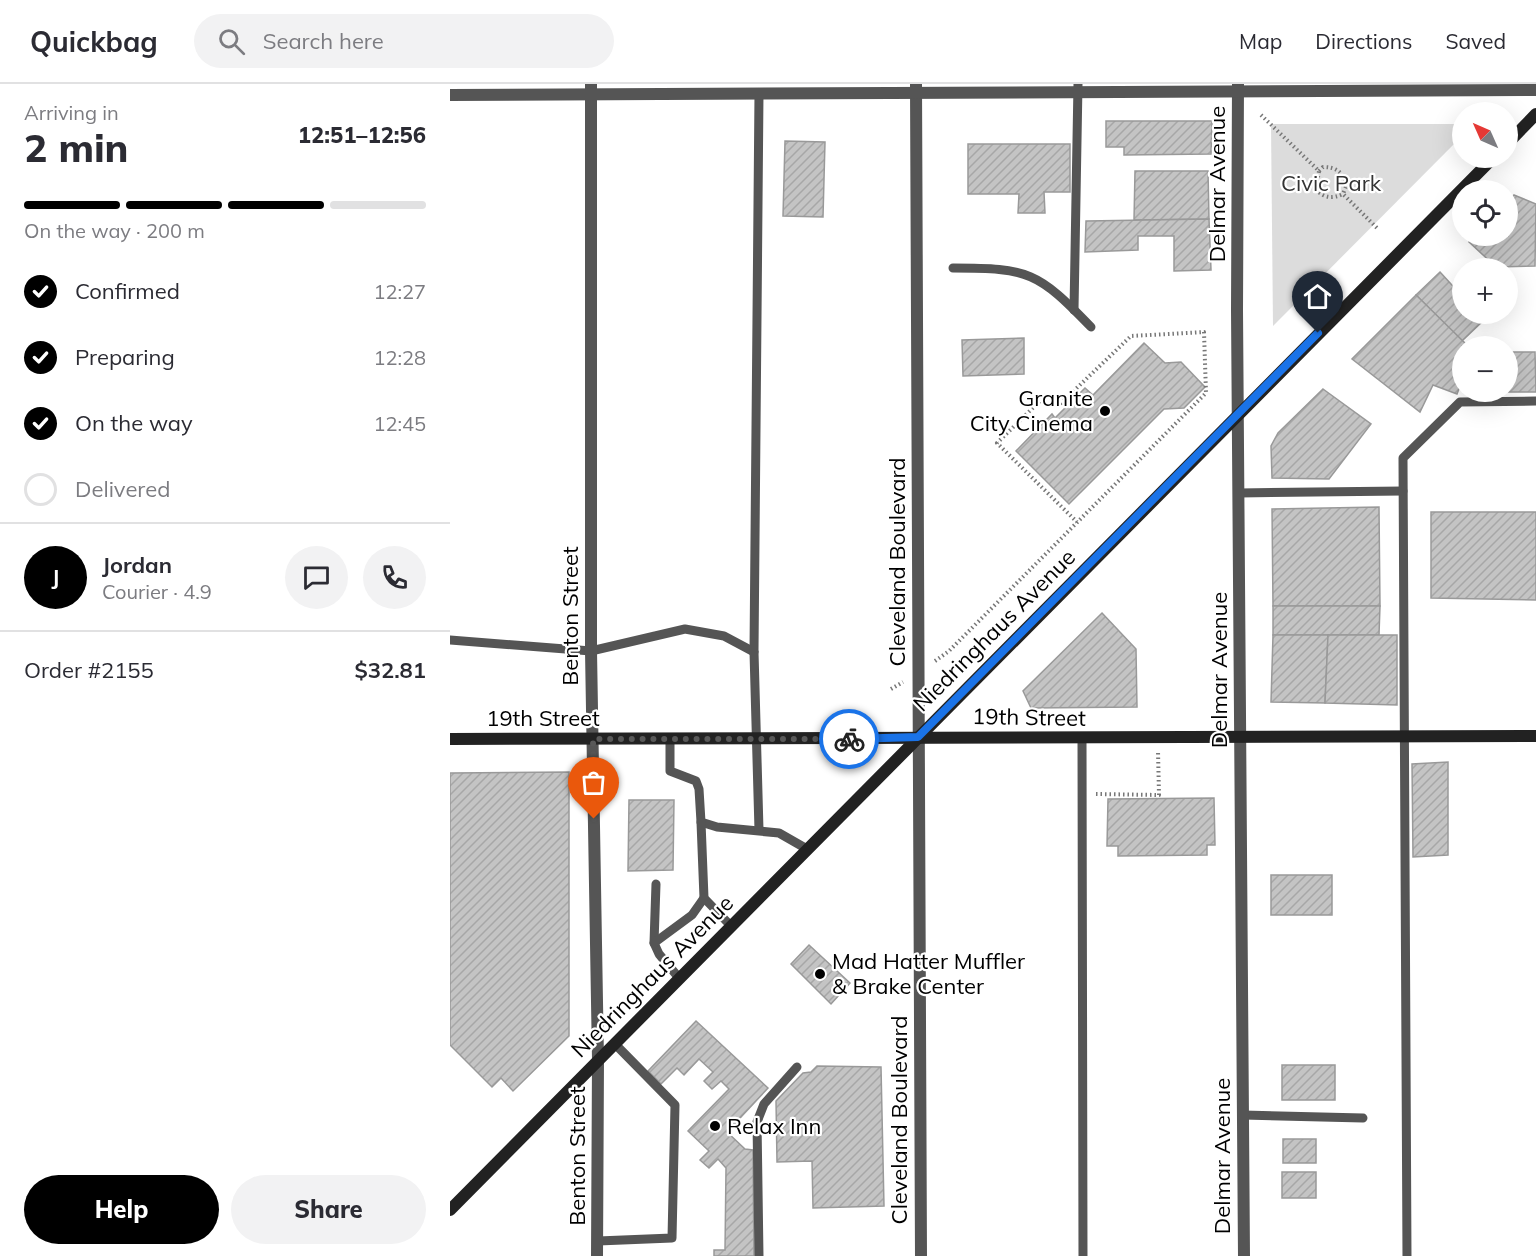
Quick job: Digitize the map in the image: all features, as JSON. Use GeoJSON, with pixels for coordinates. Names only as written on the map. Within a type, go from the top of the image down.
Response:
{"type":"FeatureCollection","features":[{"type":"Feature","properties":{"kind":"street"},"geometry":{"type":"LineString","coordinates":[[450,95],[591,89],[1238,87],[1536,90]]}},
{"type":"Feature","properties":{"kind":"street","name":"Delmar Avenue"},"geometry":{"type":"LineString","coordinates":[[1238,87],[1244,1256]]}},
{"type":"Feature","properties":{"kind":"street","name":"Cleveland Boulevard"},"geometry":{"type":"LineString","coordinates":[[916,88],[921,1256]]}},
{"type":"Feature","properties":{"kind":"street","name":"Benton Street"},"geometry":{"type":"LineString","coordinates":[[591,89],[591,651],[598,1060],[597,1256]]}},
{"type":"Feature","properties":{"kind":"street"},"geometry":{"type":"LineString","coordinates":[[1518,133],[1536,114]]}},
{"type":"Feature","properties":{"kind":"street","name":"Niedringhaus Avenue"},"geometry":{"type":"LineString","coordinates":[[450,1210],[1483,168]]}},
{"type":"Feature","properties":{"kind":"street","name":"19th Street"},"geometry":{"type":"LineString","coordinates":[[450,739],[918,737],[1157,739],[1536,736]]}},
{"type":"Feature","properties":{"kind":"lane"},"geometry":{"type":"LineString","coordinates":[[1074,310],[1078,87]]}},
{"type":"Feature","properties":{"kind":"lane"},"geometry":{"type":"LineString","coordinates":[[759,830],[754,652],[764,90]]}},
{"type":"Feature","properties":{"kind":"lane"},"geometry":{"type":"LineString","coordinates":[[953,268],[995,268],[1032,276],[1074,310],[1090,327]]}},
{"type":"Feature","properties":{"kind":"lane"},"geometry":{"type":"LineString","coordinates":[[1407,1256],[1403,458],[1460,402],[1536,401]]}},
{"type":"Feature","properties":{"kind":"lane"},"geometry":{"type":"LineString","coordinates":[[1239,493],[1403,491]]}},
{"type":"Feature","properties":{"kind":"lane"},"geometry":{"type":"LineString","coordinates":[[450,640],[591,651],[685,629],[724,636],[754,652]]}},
{"type":"Feature","properties":{"kind":"lane"},"geometry":{"type":"LineString","coordinates":[[654,943],[692,915],[704,898],[699,789],[696,781],[670,771],[670,738]]}},
{"type":"Feature","properties":{"kind":"lane"},"geometry":{"type":"LineString","coordinates":[[1082,738],[1084,793],[1083,1256]]}},
{"type":"Feature","properties":{"kind":"lane"},"geometry":{"type":"LineString","coordinates":[[701,822],[729,829],[779,833],[807,849]]}},
{"type":"Feature","properties":{"kind":"lane"},"geometry":{"type":"LineString","coordinates":[[656,884],[654,943],[659,954],[679,978]]}},
{"type":"Feature","properties":{"kind":"lane"},"geometry":{"type":"LineString","coordinates":[[704,898],[731,926]]}},
{"type":"Feature","properties":{"kind":"lane"},"geometry":{"type":"LineString","coordinates":[[598,1241],[672,1238],[675,1105],[615,1044]]}},
{"type":"Feature","properties":{"kind":"lane"},"geometry":{"type":"LineString","coordinates":[[759,1256],[757,1122],[764,1104],[797,1067]]}},
{"type":"Feature","properties":{"kind":"lane"},"geometry":{"type":"LineString","coordinates":[[1243,1115],[1363,1118]]}},
{"type":"Feature","properties":{"kind":"path"},"geometry":{"type":"LineString","coordinates":[[1261,115],[1319,171]]}},
{"type":"Feature","properties":{"kind":"path"},"geometry":{"type":"LineString","coordinates":[[1323,167],[1333,167],[1342,174],[1347,184],[1343,194],[1334,198],[1322,196],[1316,189],[1319,171],[1323,167]]}},
{"type":"Feature","properties":{"kind":"path"},"geometry":{"type":"LineString","coordinates":[[1343,194],[1378,229]]}},
{"type":"Feature","properties":{"kind":"path"},"geometry":{"type":"LineString","coordinates":[[891,689],[949,651],[1206,393],[1204,333],[1131,336],[1058,406],[1047,394],[998,444],[1077,522]]}},
{"type":"Feature","properties":{"kind":"path"},"geometry":{"type":"LineString","coordinates":[[1084,793],[1159,795],[1157,739]]}},
{"type":"Feature","properties":{"kind":"green space","name":"Civic Park"},"geometry":{"type":"Polygon","coordinates":[[[1271,124],[1452,124],[1452,146],[1273,326],[1271,124]]]}},
{"type":"Feature","properties":{"kind":"building"},"geometry":{"type":"Polygon","coordinates":[[[1106,121],[1212,121],[1211,154],[1124,155],[1124,147],[1106,147],[1106,121]]]}},
{"type":"Feature","properties":{"kind":"building"},"geometry":{"type":"Polygon","coordinates":[[[785,141],[825,142],[823,217],[783,216],[785,141]]]}},
{"type":"Feature","properties":{"kind":"building"},"geometry":{"type":"Polygon","coordinates":[[[968,144],[1070,144],[1070,192],[1044,192],[1045,213],[1018,213],[1019,194],[968,194],[968,144]]]}},
{"type":"Feature","properties":{"kind":"building"},"geometry":{"type":"Polygon","coordinates":[[[1135,171],[1208,171],[1209,219],[1134,220],[1135,171]]]}},
{"type":"Feature","properties":{"kind":"building"},"geometry":{"type":"Polygon","coordinates":[[[1518,197],[1536,204],[1535,266],[1518,266],[1518,258],[1486,258],[1473,246],[1518,246],[1518,197]]]}},
{"type":"Feature","properties":{"kind":"building"},"geometry":{"type":"Polygon","coordinates":[[[1209,219],[1211,270],[1174,271],[1174,236],[1138,236],[1138,250],[1085,252],[1086,221],[1209,219]]]}},
{"type":"Feature","properties":{"kind":"building"},"geometry":{"type":"Polygon","coordinates":[[[1440,272],[1452,285],[1452,324],[1480,324],[1467,336],[1457,336],[1416,295],[1440,272]]]}},
{"type":"Feature","properties":{"kind":"building"},"geometry":{"type":"Polygon","coordinates":[[[1416,295],[1458,336],[1452,336],[1452,392],[1433,385],[1420,412],[1352,359],[1416,295]]]}},
{"type":"Feature","properties":{"kind":"building"},"geometry":{"type":"Polygon","coordinates":[[[1024,338],[1024,374],[963,376],[962,340],[1024,338]]]}},
{"type":"Feature","properties":{"kind":"building"},"geometry":{"type":"Polygon","coordinates":[[[1144,343],[1165,363],[1181,362],[1205,387],[1184,408],[1164,409],[1069,504],[1016,451],[1052,414],[1055,418],[1085,388],[1093,395],[1144,343]]]}},
{"type":"Feature","properties":{"kind":"building"},"geometry":{"type":"Polygon","coordinates":[[[1518,352],[1535,352],[1536,392],[1518,392],[1518,352]]]}},
{"type":"Feature","properties":{"kind":"building"},"geometry":{"type":"Polygon","coordinates":[[[1323,389],[1371,424],[1329,479],[1272,478],[1271,446],[1278,433],[1323,389]]]}},
{"type":"Feature","properties":{"kind":"building"},"geometry":{"type":"Polygon","coordinates":[[[1379,507],[1380,606],[1273,606],[1272,509],[1379,507]]]}},
{"type":"Feature","properties":{"kind":"building"},"geometry":{"type":"Polygon","coordinates":[[[1431,512],[1536,512],[1536,600],[1431,598],[1431,512]]]}},
{"type":"Feature","properties":{"kind":"building"},"geometry":{"type":"Polygon","coordinates":[[[1273,606],[1380,606],[1379,635],[1273,635],[1273,606]]]}},
{"type":"Feature","properties":{"kind":"building"},"geometry":{"type":"Polygon","coordinates":[[[1102,613],[1136,649],[1137,707],[1031,708],[1023,691],[1102,613]]]}},
{"type":"Feature","properties":{"kind":"building"},"geometry":{"type":"Polygon","coordinates":[[[1273,635],[1328,635],[1325,703],[1271,702],[1273,635]]]}},
{"type":"Feature","properties":{"kind":"building"},"geometry":{"type":"Polygon","coordinates":[[[1328,635],[1397,635],[1397,705],[1325,703],[1328,635]]]}},
{"type":"Feature","properties":{"kind":"building"},"geometry":{"type":"Polygon","coordinates":[[[1448,762],[1448,855],[1413,857],[1412,764],[1448,762]]]}},
{"type":"Feature","properties":{"kind":"building"},"geometry":{"type":"Polygon","coordinates":[[[569,772],[569,1036],[513,1091],[501,1078],[492,1087],[450,1045],[450,773],[569,772]]]}},
{"type":"Feature","properties":{"kind":"building"},"geometry":{"type":"Polygon","coordinates":[[[1214,798],[1215,845],[1207,845],[1207,855],[1118,856],[1118,846],[1107,846],[1108,799],[1214,798]]]}},
{"type":"Feature","properties":{"kind":"building"},"geometry":{"type":"Polygon","coordinates":[[[629,800],[674,800],[673,870],[628,871],[629,800]]]}},
{"type":"Feature","properties":{"kind":"building"},"geometry":{"type":"Polygon","coordinates":[[[1271,875],[1332,875],[1332,915],[1271,915],[1271,875]]]}},
{"type":"Feature","properties":{"kind":"building"},"geometry":{"type":"Polygon","coordinates":[[[809,945],[850,983],[831,1004],[791,964],[809,945]]]}},
{"type":"Feature","properties":{"kind":"building"},"geometry":{"type":"Polygon","coordinates":[[[696,1021],[768,1088],[727,1132],[745,1149],[753,1150],[754,1256],[714,1256],[714,1250],[725,1250],[726,1168],[718,1159],[709,1168],[700,1160],[709,1151],[688,1131],[729,1089],[721,1081],[712,1089],[704,1081],[713,1072],[699,1059],[684,1075],[677,1068],[661,1084],[648,1071],[696,1021]]]}},
{"type":"Feature","properties":{"kind":"building"},"geometry":{"type":"Polygon","coordinates":[[[1282,1065],[1335,1065],[1335,1100],[1282,1100],[1282,1065]]]}},
{"type":"Feature","properties":{"kind":"building"},"geometry":{"type":"Polygon","coordinates":[[[817,1066],[881,1067],[884,1206],[813,1208],[812,1161],[777,1162],[776,1101],[803,1073],[811,1072],[817,1066]]]}},
{"type":"Feature","properties":{"kind":"building"},"geometry":{"type":"Polygon","coordinates":[[[1283,1139],[1316,1139],[1316,1163],[1283,1163],[1283,1139]]]}},
{"type":"Feature","properties":{"kind":"building"},"geometry":{"type":"Polygon","coordinates":[[[1282,1172],[1316,1172],[1316,1198],[1282,1198],[1282,1172]]]}},
{"type":"Feature","properties":{"kind":"way so far"},"geometry":{"type":"LineString","coordinates":[[594,819],[593,739],[849,739]]}},
{"type":"Feature","properties":{"kind":"place","name":"Granite City Cinema"},"geometry":{"type":"Point","coordinates":[1105,411]}},
{"type":"Feature","properties":{"kind":"place","name":"Mad Hatter Muffler & Brake Center"},"geometry":{"type":"Point","coordinates":[820,974]}},
{"type":"Feature","properties":{"kind":"place","name":"Relax Inn"},"geometry":{"type":"Point","coordinates":[715,1126]}},
{"type":"Feature","properties":{"kind":"route"},"geometry":{"type":"LineString","coordinates":[[849,739],[918,737],[1318,333]]}}]}
